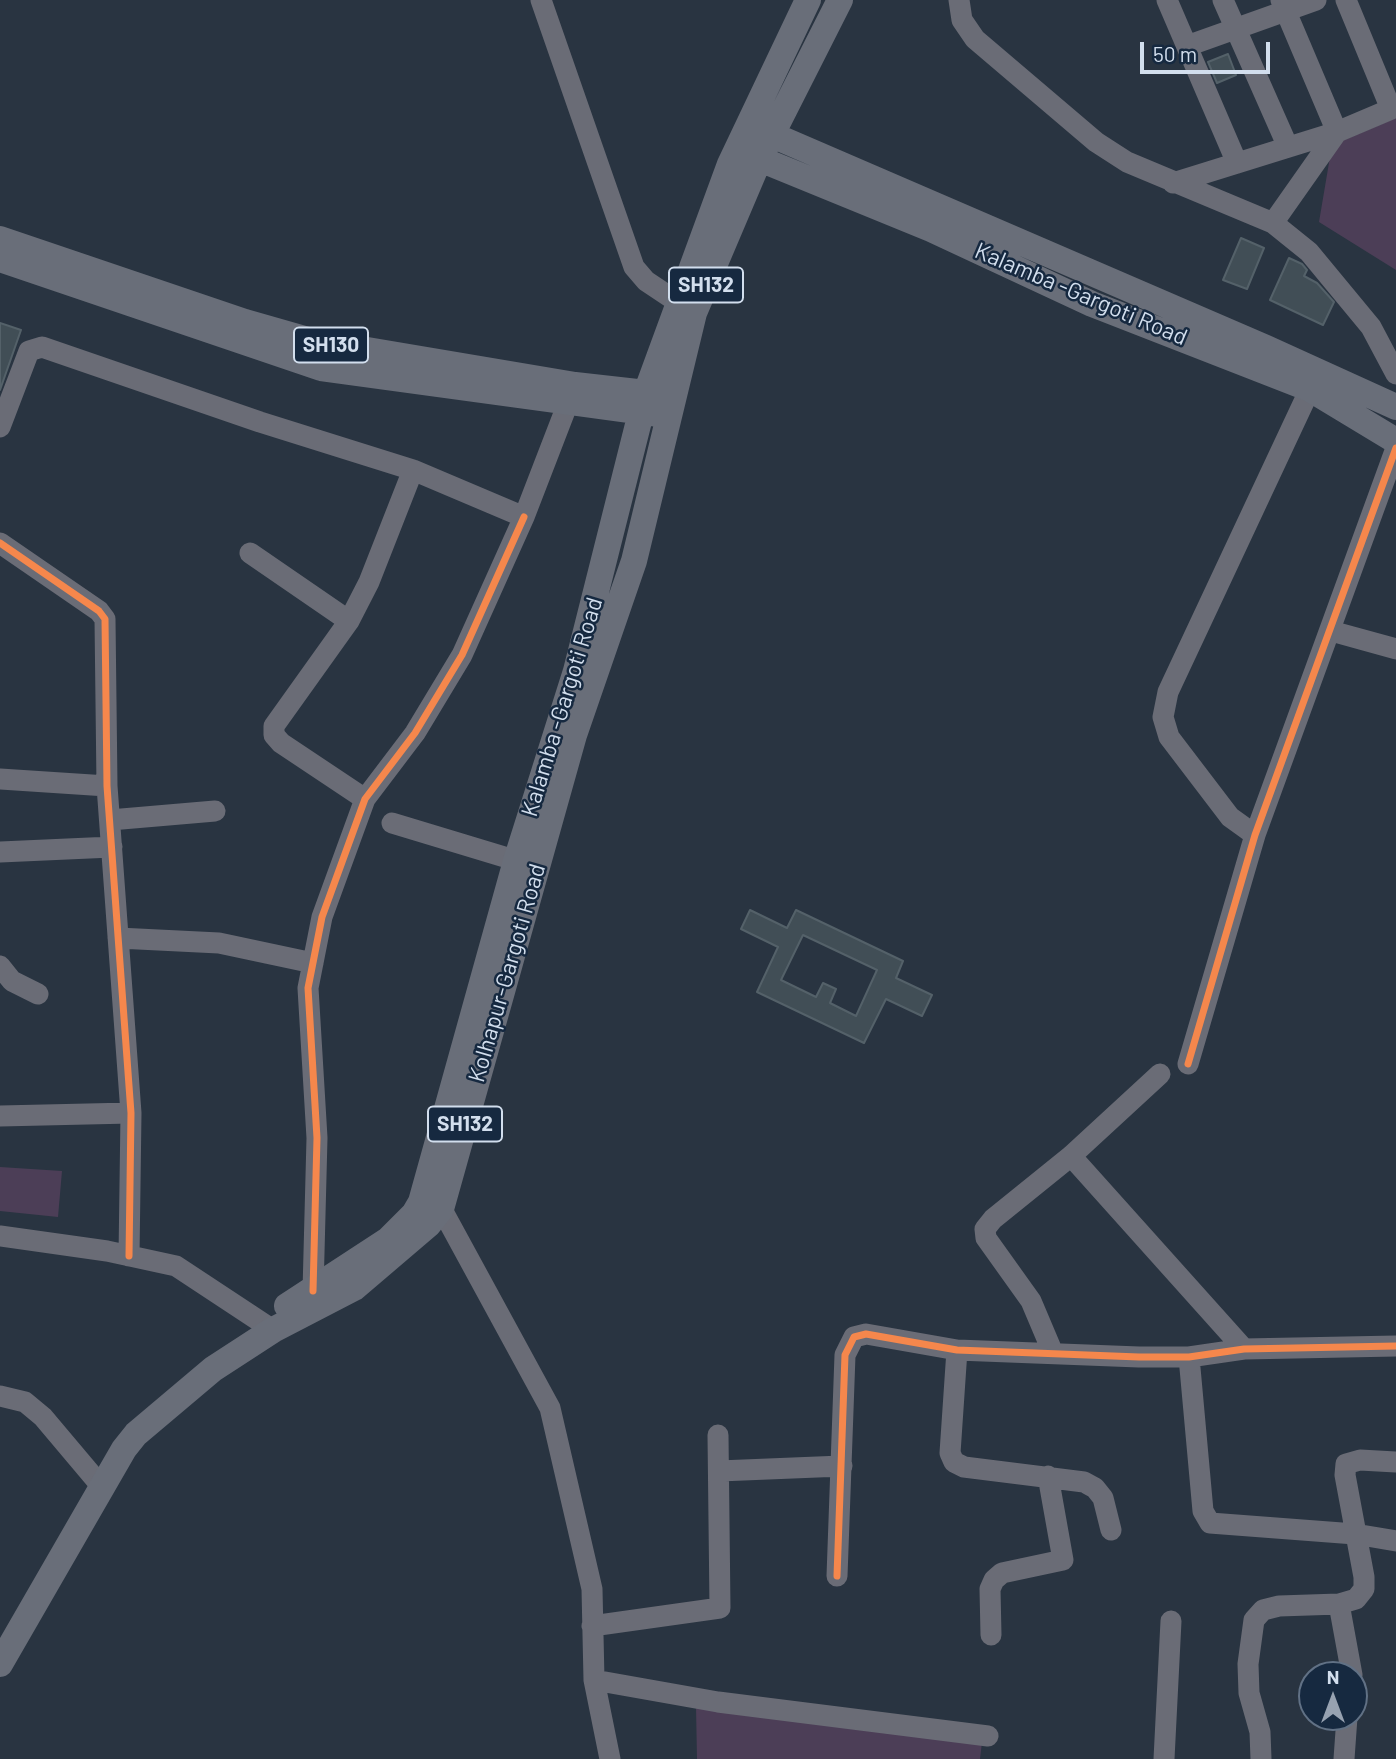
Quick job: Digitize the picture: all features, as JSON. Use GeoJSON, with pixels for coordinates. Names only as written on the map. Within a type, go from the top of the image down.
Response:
{"type":"FeatureCollection","features":[{"type":"Feature","properties":{"kind":"main road","name":"Kalamba -Gargoti Road"},"geometry":{"type":"LineString","coordinates":[[267,1325],[399,1230],[414,1214],[427,1181],[527,864],[644,402],[760,130],[808,0]]}},
{"type":"Feature","properties":{"kind":"main road","name":"Kalamba -Gargoti Road"},"geometry":{"type":"LineString","coordinates":[[760,130],[840,0]]}},
{"type":"Feature","properties":{"kind":"main road"},"geometry":{"type":"LineString","coordinates":[[760,130],[1266,348],[1396,407]]}},
{"type":"Feature","properties":{"kind":"main road","name":"Kalamba -Gargoti Road"},"geometry":{"type":"LineString","coordinates":[[748,155],[931,229],[1092,303],[1310,389],[1396,440]]}},
{"type":"Feature","properties":{"kind":"main road","name":"SH130"},"geometry":{"type":"LineString","coordinates":[[0,239],[308,341],[571,394]]}},
{"type":"Feature","properties":{"kind":"main road","name":"SH130"},"geometry":{"type":"LineString","coordinates":[[0,259],[321,368],[673,406]]}},
{"type":"Feature","properties":{"kind":"main road","name":"Kolhapur-Gargoti Road"},"geometry":{"type":"LineString","coordinates":[[0,1664],[97,1481],[136,1434],[267,1325],[354,1287],[429,1224],[441,1209],[527,864],[634,561],[673,406],[686,307]]}},
{"type":"Feature","properties":{"kind":"main road"},"geometry":{"type":"LineString","coordinates":[[0,1634],[97,1481]]}},
{"type":"Feature","properties":{"kind":"street"},"geometry":{"type":"LineString","coordinates":[[541,0],[635,267],[646,281],[686,307]]}},
{"type":"Feature","properties":{"kind":"street"},"geometry":{"type":"LineString","coordinates":[[959,0],[962,20],[975,39],[1096,142],[1128,162],[1172,183],[1273,223],[1309,252],[1371,327],[1396,374]]}},
{"type":"Feature","properties":{"kind":"street"},"geometry":{"type":"LineString","coordinates":[[1167,0],[1237,163]]}},
{"type":"Feature","properties":{"kind":"street"},"geometry":{"type":"LineString","coordinates":[[1223,0],[1288,147]]}},
{"type":"Feature","properties":{"kind":"street"},"geometry":{"type":"LineString","coordinates":[[1187,46],[1237,30],[1284,6],[1315,0]]}},
{"type":"Feature","properties":{"kind":"street"},"geometry":{"type":"LineString","coordinates":[[1172,183],[1337,132],[1394,108],[1346,0]]}},
{"type":"Feature","properties":{"kind":"street"},"geometry":{"type":"LineString","coordinates":[[1284,6],[1337,132]]}},
{"type":"Feature","properties":{"kind":"street"},"geometry":{"type":"LineString","coordinates":[[1273,223],[1337,132]]}},
{"type":"Feature","properties":{"kind":"street"},"geometry":{"type":"LineString","coordinates":[[1,422],[29,351],[42,347],[260,422],[413,470],[524,517]]}},
{"type":"Feature","properties":{"kind":"street"},"geometry":{"type":"LineString","coordinates":[[1255,835],[1230,817],[1169,737],[1163,717],[1168,692],[1310,389]]}},
{"type":"Feature","properties":{"kind":"street"},"geometry":{"type":"LineString","coordinates":[[313,1291],[317,1138],[308,988],[323,917],[365,799],[415,733],[462,655],[524,517],[571,394]]}},
{"type":"Feature","properties":{"kind":"street"},"geometry":{"type":"LineString","coordinates":[[1188,1064],[1255,835],[1396,447]]}},
{"type":"Feature","properties":{"kind":"street"},"geometry":{"type":"LineString","coordinates":[[365,799],[281,743],[274,735],[274,726],[349,621],[369,582],[413,470]]}},
{"type":"Feature","properties":{"kind":"street"},"geometry":{"type":"LineString","coordinates":[[0,542],[99,611],[105,620],[107,786],[131,1114],[129,1256]]}},
{"type":"Feature","properties":{"kind":"street"},"geometry":{"type":"LineString","coordinates":[[250,553],[349,621]]}},
{"type":"Feature","properties":{"kind":"street"},"geometry":{"type":"LineString","coordinates":[[1331,631],[1396,649]]}},
{"type":"Feature","properties":{"kind":"street"},"geometry":{"type":"LineString","coordinates":[[0,779],[107,786]]}},
{"type":"Feature","properties":{"kind":"street"},"geometry":{"type":"LineString","coordinates":[[110,820],[215,811]]}},
{"type":"Feature","properties":{"kind":"street"},"geometry":{"type":"LineString","coordinates":[[392,823],[527,864]]}},
{"type":"Feature","properties":{"kind":"street"},"geometry":{"type":"LineString","coordinates":[[0,852],[112,847]]}},
{"type":"Feature","properties":{"kind":"street"},"geometry":{"type":"LineString","coordinates":[[118,938],[219,943],[313,963]]}},
{"type":"Feature","properties":{"kind":"street"},"geometry":{"type":"LineString","coordinates":[[0,969],[12,981],[38,994]]}},
{"type":"Feature","properties":{"kind":"street"},"geometry":{"type":"LineString","coordinates":[[1053,1353],[1031,1301],[986,1238],[985,1229],[993,1219],[1071,1156],[1160,1074]]}},
{"type":"Feature","properties":{"kind":"street"},"geometry":{"type":"LineString","coordinates":[[0,1116],[131,1114]]}},
{"type":"Feature","properties":{"kind":"street"},"geometry":{"type":"LineString","coordinates":[[1071,1156],[1244,1349]]}},
{"type":"Feature","properties":{"kind":"street"},"geometry":{"type":"LineString","coordinates":[[427,1181],[550,1408],[592,1589],[594,1680],[610,1759]]}},
{"type":"Feature","properties":{"kind":"street"},"geometry":{"type":"LineString","coordinates":[[0,1236],[129,1256],[189,1272],[267,1325]]}},
{"type":"Feature","properties":{"kind":"street"},"geometry":{"type":"LineString","coordinates":[[837,1576],[845,1355],[847,1346],[855,1337],[866,1334],[957,1350],[1189,1357],[1244,1349],[1396,1346]]}},
{"type":"Feature","properties":{"kind":"street"},"geometry":{"type":"LineString","coordinates":[[957,1350],[950,1453],[954,1462],[964,1467],[1084,1482],[1095,1488],[1103,1498],[1111,1530]]}},
{"type":"Feature","properties":{"kind":"street"},"geometry":{"type":"LineString","coordinates":[[1189,1357],[1203,1511],[1210,1524],[1355,1534],[1396,1541]]}},
{"type":"Feature","properties":{"kind":"street"},"geometry":{"type":"LineString","coordinates":[[0,1396],[25,1402],[97,1481]]}},
{"type":"Feature","properties":{"kind":"street"},"geometry":{"type":"LineString","coordinates":[[592,1626],[720,1608],[719,1436]]}},
{"type":"Feature","properties":{"kind":"street"},"geometry":{"type":"LineString","coordinates":[[1261,1759],[1260,1732],[1249,1693],[1248,1664],[1254,1620],[1263,1610],[1279,1606],[1339,1604],[1356,1599],[1364,1589],[1345,1475],[1346,1464],[1360,1460],[1396,1462]]}},
{"type":"Feature","properties":{"kind":"street"},"geometry":{"type":"LineString","coordinates":[[719,1471],[842,1466]]}},
{"type":"Feature","properties":{"kind":"street"},"geometry":{"type":"LineString","coordinates":[[991,1635],[990,1589],[994,1580],[1002,1573],[1063,1560],[1048,1476]]}},
{"type":"Feature","properties":{"kind":"street"},"geometry":{"type":"LineString","coordinates":[[1339,1604],[1349,1661]]}},
{"type":"Feature","properties":{"kind":"street"},"geometry":{"type":"LineString","coordinates":[[1164,1759],[1171,1621]]}},
{"type":"Feature","properties":{"kind":"street"},"geometry":{"type":"LineString","coordinates":[[594,1680],[719,1702],[988,1736]]}},
{"type":"Feature","properties":{"kind":"street"},"geometry":{"type":"LineString","coordinates":[[1344,1759],[1346,1731]]}},
{"type":"Feature","properties":{"kind":"shaded area"},"geometry":{"type":"Polygon","coordinates":[[[1396,118],[1396,270],[1319,222],[1332,145],[1396,118]]]}},
{"type":"Feature","properties":{"kind":"shaded area"},"geometry":{"type":"Polygon","coordinates":[[[0,1167],[62,1171],[58,1217],[0,1211],[0,1167]]]}},
{"type":"Feature","properties":{"kind":"shaded area"},"geometry":{"type":"Polygon","coordinates":[[[696,1706],[982,1742],[980,1759],[697,1759],[696,1706]]]}},
{"type":"Feature","properties":{"kind":"building"},"geometry":{"type":"Polygon","coordinates":[[[1228,54],[1236,75],[1217,83],[1208,62],[1228,54]]]}},
{"type":"Feature","properties":{"kind":"building"},"geometry":{"type":"Polygon","coordinates":[[[1241,238],[1264,248],[1247,289],[1223,280],[1241,238]]]}},
{"type":"Feature","properties":{"kind":"building"},"geometry":{"type":"Polygon","coordinates":[[[1289,258],[1302,264],[1307,270],[1304,276],[1317,283],[1334,302],[1323,325],[1270,300],[1289,258]]]}},
{"type":"Feature","properties":{"kind":"building"},"geometry":{"type":"Polygon","coordinates":[[[0,323],[21,330],[0,390],[0,323]]]}},
{"type":"Feature","properties":{"kind":"building"},"geometry":{"type":"Polygon","coordinates":[[[750,910],[787,928],[796,910],[903,961],[896,978],[932,995],[922,1016],[886,999],[864,1043],[757,992],[778,947],[741,929],[750,910]],[[803,935],[781,980],[816,997],[823,983],[836,989],[830,1003],[856,1016],[877,970],[803,935]]]}},
{"type":"Feature","properties":{"kind":"cycle path"},"geometry":{"type":"LineString","coordinates":[[1188,1064],[1255,835],[1396,448]]}},
{"type":"Feature","properties":{"kind":"cycle path"},"geometry":{"type":"LineString","coordinates":[[313,1291],[317,1138],[308,988],[322,917],[365,799],[415,733],[462,655],[524,517]]}},
{"type":"Feature","properties":{"kind":"cycle path"},"geometry":{"type":"LineString","coordinates":[[0,543],[99,611],[105,619],[107,786],[131,1113],[129,1256]]}},
{"type":"Feature","properties":{"kind":"cycle path"},"geometry":{"type":"LineString","coordinates":[[837,1576],[845,1355],[854,1337],[866,1334],[957,1350],[1139,1357],[1189,1357],[1244,1349],[1396,1346]]}}]}
